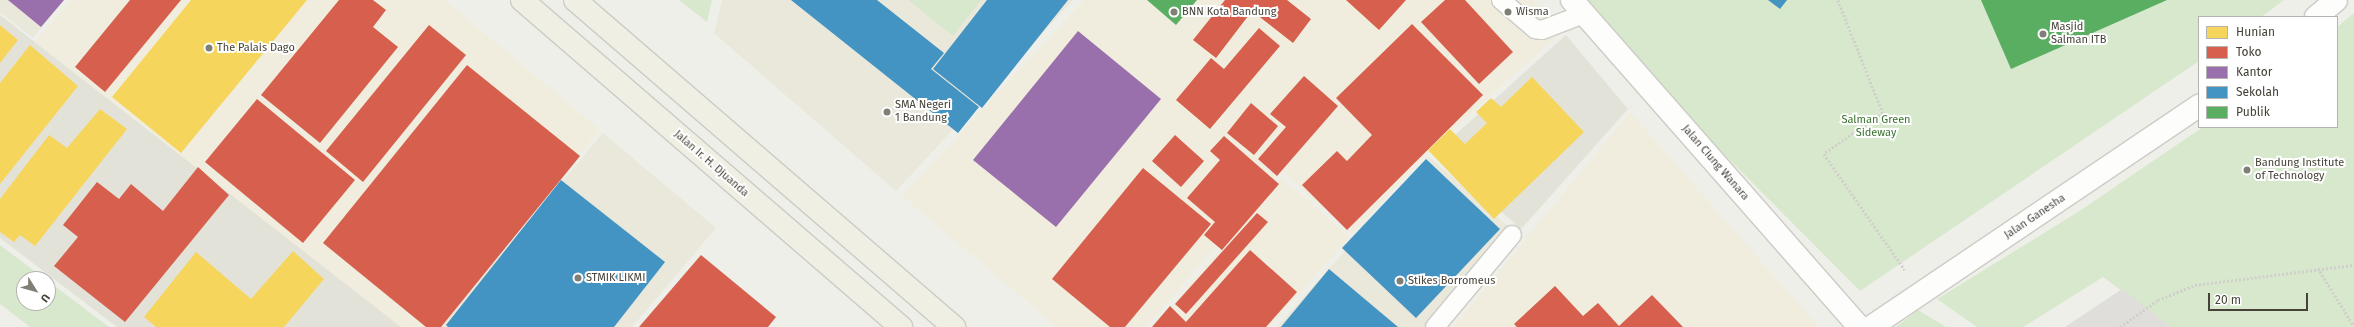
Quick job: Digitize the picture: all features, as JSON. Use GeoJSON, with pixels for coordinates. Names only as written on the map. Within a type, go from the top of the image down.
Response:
{"type":"FeatureCollection","features":[{"type":"Feature","properties":{"kind":"main road","name":"Jalan Ir. H. Djuanda"},"geometry":{"type":"LineString","coordinates":[[522,0],[901,327]]}},
{"type":"Feature","properties":{"kind":"main road"},"geometry":{"type":"LineString","coordinates":[[575,0],[954,327]]}},
{"type":"Feature","properties":{"kind":"street"},"geometry":{"type":"LineString","coordinates":[[2317,16],[2336,0]]}},
{"type":"Feature","properties":{"kind":"street","name":"Jalan Ciung Wanara"},"geometry":{"type":"LineString","coordinates":[[1578,7],[1859,327]]}},
{"type":"Feature","properties":{"kind":"street","name":"Jalan Ganesha"},"geometry":{"type":"LineString","coordinates":[[1871,327],[2198,107]]}},
{"type":"Feature","properties":{"kind":"lane"},"geometry":{"type":"LineString","coordinates":[[1501,0],[1535,29],[1542,30],[1578,7]]}},
{"type":"Feature","properties":{"kind":"lane"},"geometry":{"type":"LineString","coordinates":[[1435,327],[1512,235]]}},
{"type":"Feature","properties":{"kind":"path"},"geometry":{"type":"LineString","coordinates":[[1838,0],[1883,113],[1824,154],[1921,294]]}},
{"type":"Feature","properties":{"kind":"path"},"geometry":{"type":"LineString","coordinates":[[2120,327],[2158,300],[2195,285],[2354,264]]}},
{"type":"Feature","properties":{"kind":"path"},"geometry":{"type":"LineString","coordinates":[[2318,268],[2354,326]]}},
{"type":"Feature","properties":{"kind":"shaded area"},"geometry":{"type":"Polygon","coordinates":[[[0,0],[64,0],[33,38],[0,12],[0,0]]]}},
{"type":"Feature","properties":{"kind":"shaded area"},"geometry":{"type":"Polygon","coordinates":[[[70,0],[445,0],[600,130],[432,327],[401,327],[35,42],[70,0]]]}},
{"type":"Feature","properties":{"kind":"shaded area","name":"SMA Negeri 1 Bandung"},"geometry":{"type":"Polygon","coordinates":[[[722,0],[1073,0],[896,191],[714,33],[722,0]]]}},
{"type":"Feature","properties":{"kind":"shaded area"},"geometry":{"type":"Polygon","coordinates":[[[1084,0],[1534,0],[1563,31],[1430,150],[1352,234],[1282,171],[1146,327],[1057,327],[902,196],[1084,0]]]}},
{"type":"Feature","properties":{"kind":"shaded area"},"geometry":{"type":"Polygon","coordinates":[[[0,15],[402,327],[117,327],[56,281],[56,271],[43,271],[0,238],[0,15]]]}},
{"type":"Feature","properties":{"kind":"shaded area"},"geometry":{"type":"Polygon","coordinates":[[[1566,35],[1628,109],[1521,229],[1435,153],[1566,35]]]}},
{"type":"Feature","properties":{"kind":"shaded area"},"geometry":{"type":"Polygon","coordinates":[[[1630,112],[1819,327],[1453,327],[1630,112]]]}},
{"type":"Feature","properties":{"kind":"shaded area","name":"STMIK LIKMI"},"geometry":{"type":"Polygon","coordinates":[[[603,133],[716,228],[632,327],[440,327],[603,133]]]}},
{"type":"Feature","properties":{"kind":"shaded area","name":"Stikes Borromeus"},"geometry":{"type":"Polygon","coordinates":[[[1429,157],[1519,236],[1446,327],[1277,327],[1429,157]]]}},
{"type":"Feature","properties":{"kind":"shaded area"},"geometry":{"type":"Polygon","coordinates":[[[1281,177],[1350,237],[1269,327],[1154,327],[1281,177]]]}},
{"type":"Feature","properties":{"kind":"shaded area"},"geometry":{"type":"Polygon","coordinates":[[[2122,289],[2171,327],[2065,327],[2122,289]]]}},
{"type":"Feature","properties":{"kind":"green space"},"geometry":{"type":"Polygon","coordinates":[[[679,0],[712,0],[707,22],[679,0]]]}},
{"type":"Feature","properties":{"kind":"green space"},"geometry":{"type":"Polygon","coordinates":[[[908,0],[981,0],[953,36],[908,0]]]}},
{"type":"Feature","properties":{"kind":"green space","name":"Salman Green Sideway"},"geometry":{"type":"Polygon","coordinates":[[[1571,0],[2284,0],[2262,16],[2198,16],[2198,62],[1860,291],[1571,0]]]}},
{"type":"Feature","properties":{"kind":"green space","name":"Bandung Institute of Technology"},"geometry":{"type":"Polygon","coordinates":[[[2354,13],[2354,327],[2171,327],[2103,277],[2023,327],[1977,327],[1937,299],[2078,212],[2202,128],[2338,128],[2338,26],[2354,13]]]}},
{"type":"Feature","properties":{"kind":"green space"},"geometry":{"type":"Polygon","coordinates":[[[0,245],[34,271],[16,271],[16,311],[56,311],[56,287],[109,327],[30,327],[0,304],[0,245]]]}},
{"type":"Feature","properties":{"kind":"green space"},"geometry":{"type":"Polygon","coordinates":[[[1918,310],[1946,327],[1896,327],[1918,310]]]}},
{"type":"Feature","properties":{"kind":"building: Hunian","name":"The Palais Dago"},"geometry":{"type":"Polygon","coordinates":[[[191,0],[307,0],[181,153],[112,97],[191,0]]]}},
{"type":"Feature","properties":{"kind":"building: Hunian"},"geometry":{"type":"Polygon","coordinates":[[[0,25],[18,40],[0,63],[0,25]]]}},
{"type":"Feature","properties":{"kind":"building: Hunian"},"geometry":{"type":"Polygon","coordinates":[[[30,45],[78,86],[0,184],[0,83],[30,45]]]}},
{"type":"Feature","properties":{"kind":"building: Hunian"},"geometry":{"type":"Polygon","coordinates":[[[1532,77],[1584,132],[1494,219],[1428,150],[1450,129],[1465,144],[1487,123],[1476,112],[1491,98],[1501,107],[1532,77]]]}},
{"type":"Feature","properties":{"kind":"building: Hunian"},"geometry":{"type":"Polygon","coordinates":[[[100,109],[127,129],[35,246],[20,235],[14,242],[0,232],[0,199],[49,135],[67,148],[100,109]]]}},
{"type":"Feature","properties":{"kind":"building: Hunian"},"geometry":{"type":"Polygon","coordinates":[[[293,251],[324,279],[284,327],[156,327],[144,317],[196,252],[251,299],[293,251]]]}},
{"type":"Feature","properties":{"kind":"building: Toko"},"geometry":{"type":"Polygon","coordinates":[[[130,0],[181,0],[105,92],[75,67],[130,0]]]}},
{"type":"Feature","properties":{"kind":"building: Toko"},"geometry":{"type":"Polygon","coordinates":[[[339,0],[373,0],[386,10],[373,27],[398,47],[320,143],[261,95],[339,0]]]}},
{"type":"Feature","properties":{"kind":"building: Toko"},"geometry":{"type":"Polygon","coordinates":[[[1225,0],[1287,0],[1311,19],[1293,43],[1252,11],[1216,58],[1193,40],[1225,0]]]}},
{"type":"Feature","properties":{"kind":"building: Toko"},"geometry":{"type":"Polygon","coordinates":[[[1346,0],[1406,0],[1379,30],[1346,0]]]}},
{"type":"Feature","properties":{"kind":"building: Toko"},"geometry":{"type":"Polygon","coordinates":[[[1445,0],[1465,0],[1513,52],[1479,84],[1421,22],[1445,0]]]}},
{"type":"Feature","properties":{"kind":"building: Toko"},"geometry":{"type":"Polygon","coordinates":[[[1412,24],[1483,95],[1347,230],[1302,185],[1337,151],[1347,161],[1372,135],[1336,98],[1412,24]]]}},
{"type":"Feature","properties":{"kind":"building: Toko"},"geometry":{"type":"Polygon","coordinates":[[[429,25],[466,55],[363,182],[326,151],[429,25]]]}},
{"type":"Feature","properties":{"kind":"building: Toko"},"geometry":{"type":"Polygon","coordinates":[[[1259,28],[1280,46],[1210,129],[1176,100],[1211,58],[1224,69],[1259,28]]]}},
{"type":"Feature","properties":{"kind":"building: Toko"},"geometry":{"type":"Polygon","coordinates":[[[467,65],[580,156],[441,327],[426,327],[323,243],[467,65]]]}},
{"type":"Feature","properties":{"kind":"building: Toko"},"geometry":{"type":"Polygon","coordinates":[[[1304,76],[1338,106],[1277,176],[1258,159],[1286,127],[1270,114],[1304,76]]]}},
{"type":"Feature","properties":{"kind":"building: Toko"},"geometry":{"type":"Polygon","coordinates":[[[257,99],[355,180],[303,243],[205,162],[257,99]]]}},
{"type":"Feature","properties":{"kind":"building: Toko"},"geometry":{"type":"Polygon","coordinates":[[[1251,103],[1278,126],[1254,155],[1227,133],[1251,103]]]}},
{"type":"Feature","properties":{"kind":"building: Toko"},"geometry":{"type":"Polygon","coordinates":[[[1175,135],[1204,161],[1181,187],[1152,161],[1175,135]]]}},
{"type":"Feature","properties":{"kind":"building: Toko"},"geometry":{"type":"Polygon","coordinates":[[[1224,136],[1279,184],[1222,250],[1204,235],[1215,222],[1187,198],[1220,160],[1210,151],[1224,136]]]}},
{"type":"Feature","properties":{"kind":"building: Toko"},"geometry":{"type":"Polygon","coordinates":[[[198,167],[229,195],[125,322],[54,266],[78,237],[63,225],[97,182],[119,199],[131,184],[163,211],[198,167]]]}},
{"type":"Feature","properties":{"kind":"building: Toko"},"geometry":{"type":"Polygon","coordinates":[[[1143,168],[1211,224],[1125,327],[1110,327],[1052,279],[1143,168]]]}},
{"type":"Feature","properties":{"kind":"building: Toko"},"geometry":{"type":"Polygon","coordinates":[[[1257,213],[1268,222],[1186,314],[1175,304],[1257,213]]]}},
{"type":"Feature","properties":{"kind":"building: Toko"},"geometry":{"type":"Polygon","coordinates":[[[1250,250],[1297,292],[1266,327],[1152,327],[1170,306],[1186,322],[1250,250]]]}},
{"type":"Feature","properties":{"kind":"building: Toko"},"geometry":{"type":"Polygon","coordinates":[[[701,255],[776,317],[768,327],[639,327],[701,255]]]}},
{"type":"Feature","properties":{"kind":"building: Toko"},"geometry":{"type":"Polygon","coordinates":[[[1555,286],[1583,316],[1598,303],[1619,326],[1652,295],[1683,327],[1517,327],[1514,324],[1555,286]]]}},
{"type":"Feature","properties":{"kind":"building: Kantor"},"geometry":{"type":"Polygon","coordinates":[[[8,0],[64,0],[41,27],[8,0]]]}},
{"type":"Feature","properties":{"kind":"building: Kantor"},"geometry":{"type":"Polygon","coordinates":[[[1078,31],[1161,99],[1056,227],[973,160],[1078,31]]]}},
{"type":"Feature","properties":{"kind":"building: Sekolah"},"geometry":{"type":"Polygon","coordinates":[[[791,0],[877,0],[944,53],[931,69],[979,107],[958,133],[791,0]]]}},
{"type":"Feature","properties":{"kind":"building: Sekolah"},"geometry":{"type":"Polygon","coordinates":[[[987,0],[1068,0],[982,108],[933,69],[987,0]]]}},
{"type":"Feature","properties":{"kind":"building: Sekolah"},"geometry":{"type":"Polygon","coordinates":[[[1768,0],[1787,0],[1780,9],[1768,0]]]}},
{"type":"Feature","properties":{"kind":"building: Sekolah"},"geometry":{"type":"Polygon","coordinates":[[[1426,159],[1500,229],[1416,318],[1342,248],[1426,159]]]}},
{"type":"Feature","properties":{"kind":"building: Sekolah","name":"STMIK LIKMI"},"geometry":{"type":"Polygon","coordinates":[[[561,180],[665,262],[614,327],[448,327],[446,325],[561,180]]]}},
{"type":"Feature","properties":{"kind":"building: Sekolah"},"geometry":{"type":"Polygon","coordinates":[[[1329,269],[1398,327],[1281,327],[1329,269]]]}},
{"type":"Feature","properties":{"kind":"building: Publik","name":"BNN Kota Bandung"},"geometry":{"type":"Polygon","coordinates":[[[1147,0],[1197,0],[1176,25],[1147,0]]]}},
{"type":"Feature","properties":{"kind":"building: Publik","name":"Masjid Salman ITB"},"geometry":{"type":"Polygon","coordinates":[[[1981,0],[2167,0],[2011,69],[1981,0]]]}},
{"type":"Feature","properties":{"kind":"place","name":"BNN Kota Bandung"},"geometry":{"type":"Point","coordinates":[1174,12]}},
{"type":"Feature","properties":{"kind":"place","name":"Wisma"},"geometry":{"type":"Point","coordinates":[1508,12]}},
{"type":"Feature","properties":{"kind":"place","name":"Masjid Salman ITB"},"geometry":{"type":"Point","coordinates":[2043,34]}},
{"type":"Feature","properties":{"kind":"place","name":"The Palais Dago"},"geometry":{"type":"Point","coordinates":[209,48]}},
{"type":"Feature","properties":{"kind":"place","name":"SMA Negeri 1 Bandung"},"geometry":{"type":"Point","coordinates":[887,112]}},
{"type":"Feature","properties":{"kind":"place","name":"Bandung Institute of Technology"},"geometry":{"type":"Point","coordinates":[2247,170]}},
{"type":"Feature","properties":{"kind":"place","name":"STMIK LIKMI"},"geometry":{"type":"Point","coordinates":[578,278]}},
{"type":"Feature","properties":{"kind":"place","name":"Stikes Borromeus"},"geometry":{"type":"Point","coordinates":[1400,281]}}]}
